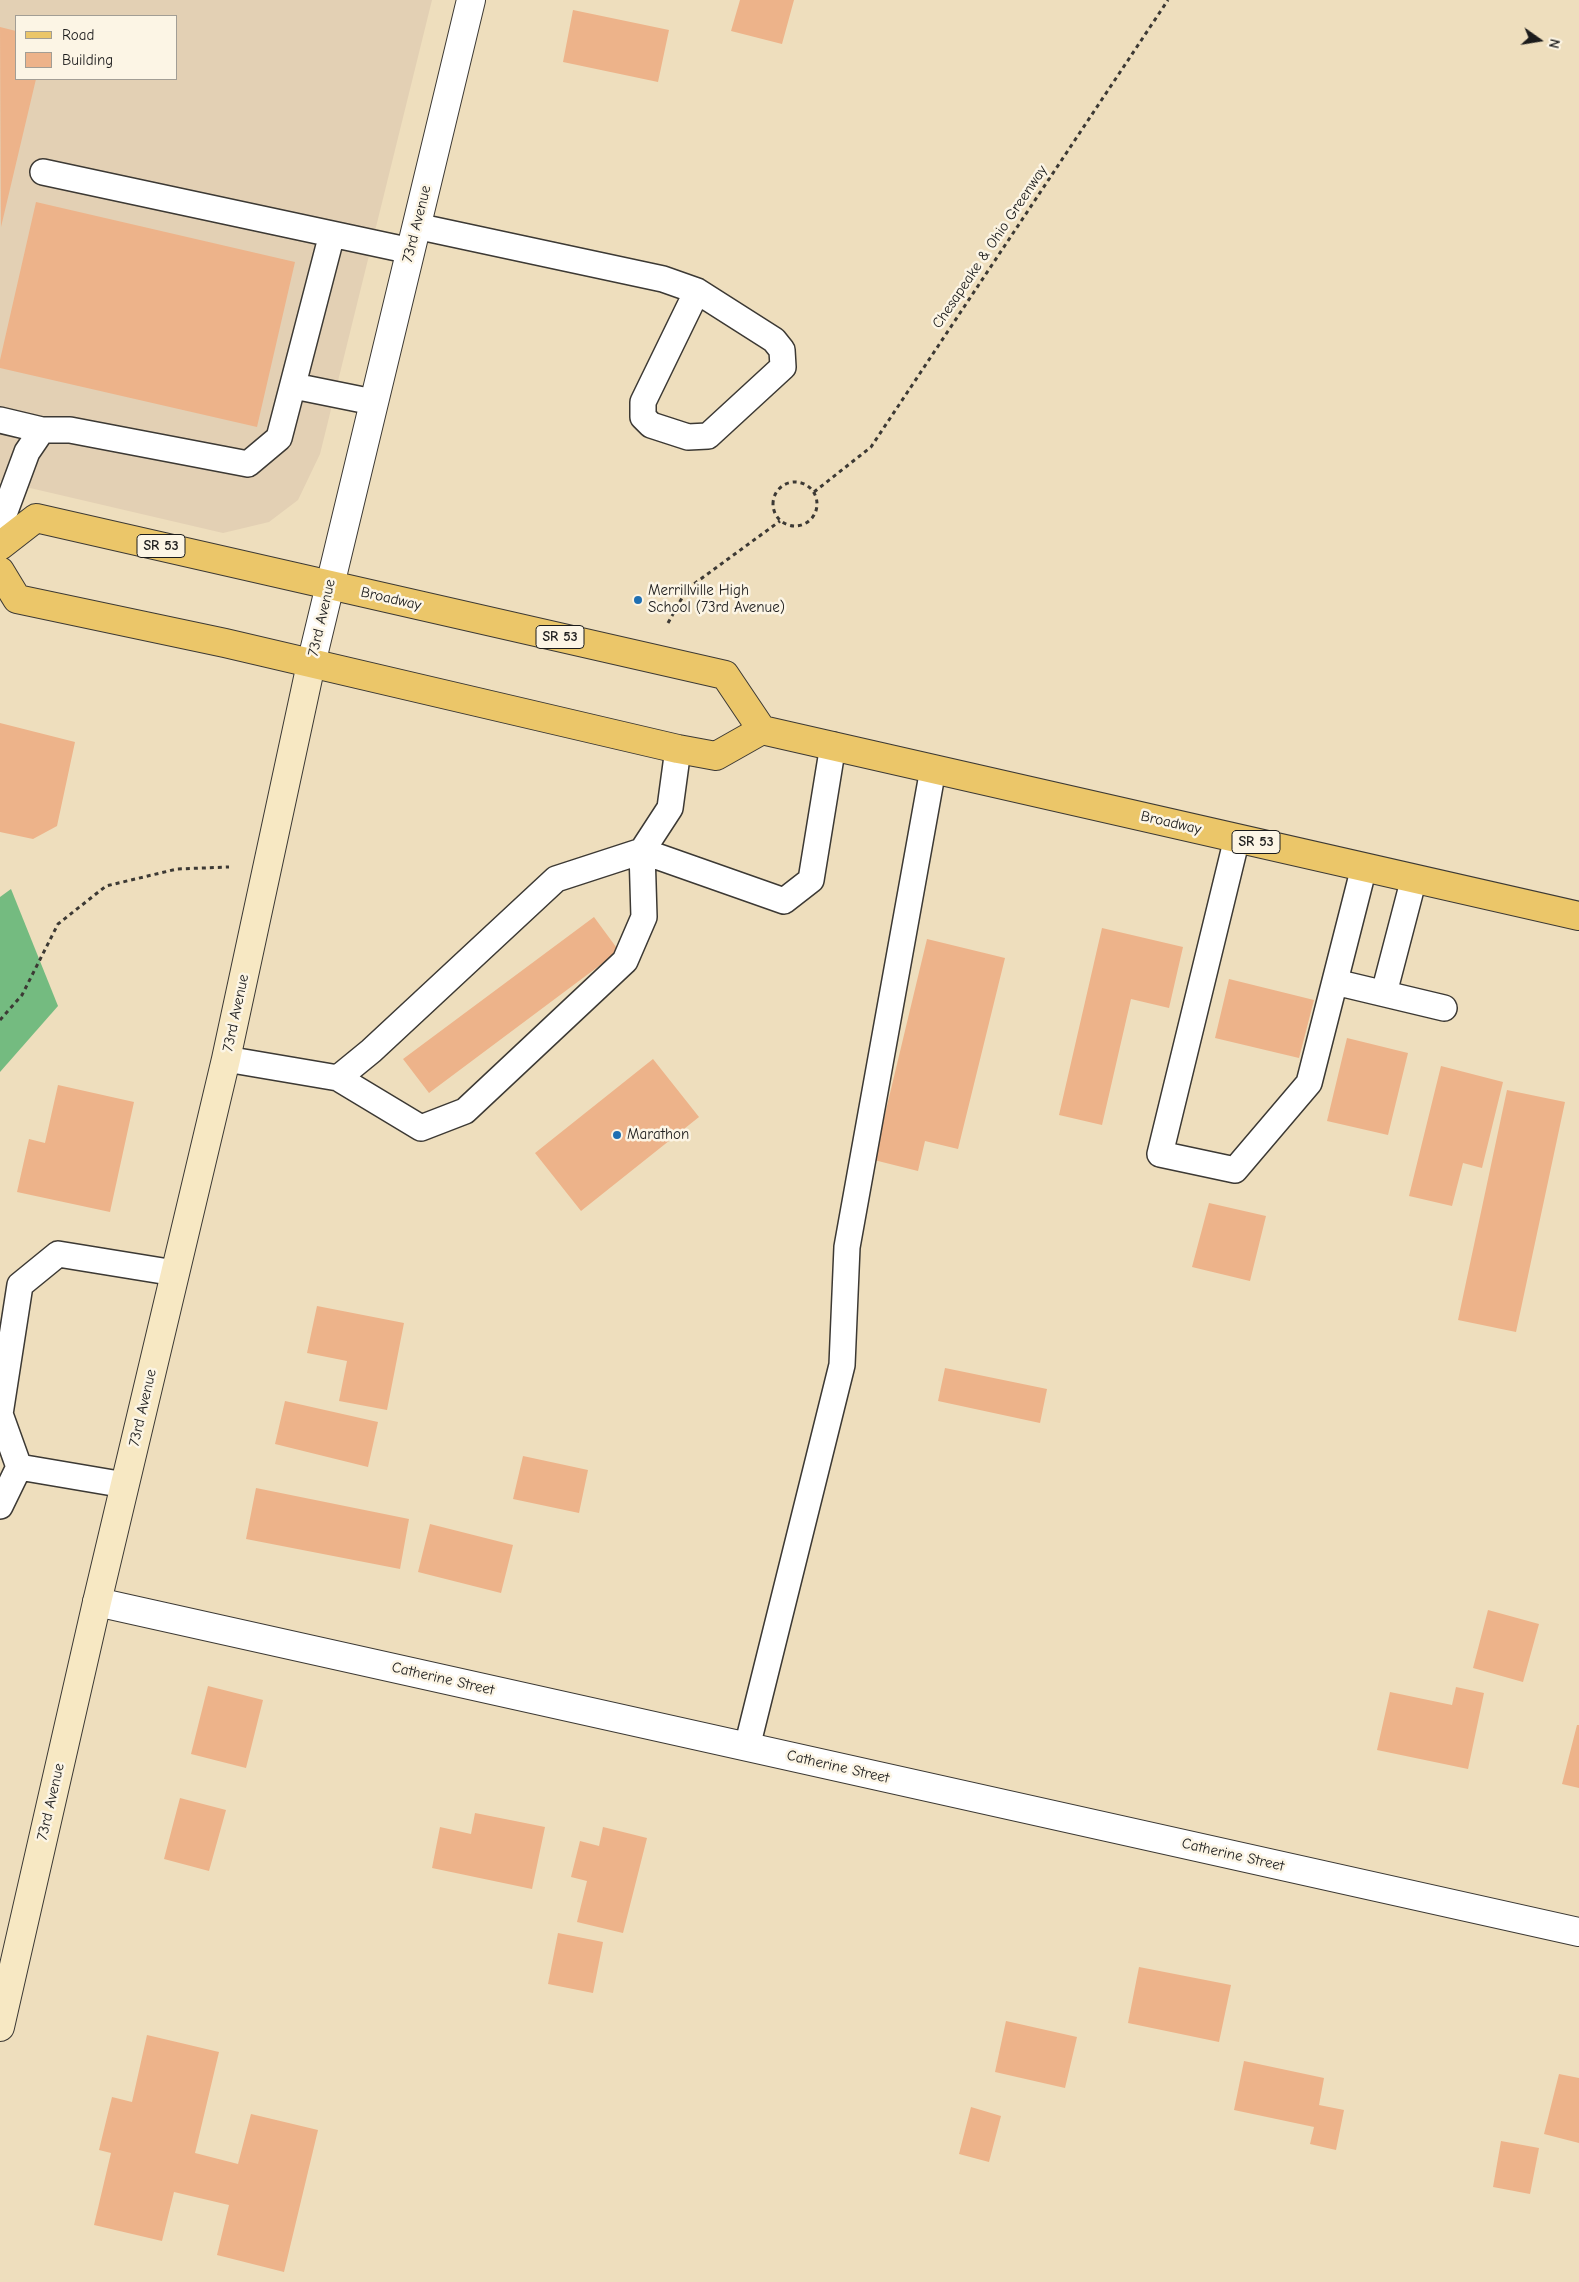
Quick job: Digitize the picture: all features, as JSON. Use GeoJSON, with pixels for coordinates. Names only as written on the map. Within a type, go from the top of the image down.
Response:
{"type":"FeatureCollection","features":[{"type":"Feature","properties":{"kind":"main road","name":"Broadway"},"geometry":{"type":"LineString","coordinates":[[0,546],[36,518],[725,675],[762,730],[1579,916]]}},
{"type":"Feature","properties":{"kind":"main road"},"geometry":{"type":"LineString","coordinates":[[0,572],[17,599],[216,641],[678,749],[716,756],[762,730]]}},
{"type":"Feature","properties":{"kind":"main road","name":"73rd Avenue"},"geometry":{"type":"LineString","coordinates":[[0,2027],[97,1602],[226,1059],[311,664]]}},
{"type":"Feature","properties":{"kind":"street","name":"73rd Avenue"},"geometry":{"type":"LineString","coordinates":[[311,664],[471,0]]}},
{"type":"Feature","properties":{"kind":"street","name":"Catherine Street"},"geometry":{"type":"LineString","coordinates":[[97,1602],[1579,1932]]}},
{"type":"Feature","properties":{"kind":"lane"},"geometry":{"type":"LineString","coordinates":[[43,172],[332,234],[414,238],[663,279],[697,291],[774,340],[782,350],[783,367],[708,436],[688,437],[651,425],[643,417],[644,402],[697,291]]}},
{"type":"Feature","properties":{"kind":"lane"},"geometry":{"type":"LineString","coordinates":[[0,420],[42,430],[70,430],[248,464],[279,438],[332,234]]}},
{"type":"Feature","properties":{"kind":"lane"},"geometry":{"type":"LineString","coordinates":[[294,386],[373,402]]}},
{"type":"Feature","properties":{"kind":"lane"},"geometry":{"type":"LineString","coordinates":[[0,525],[27,452],[42,430]]}},
{"type":"Feature","properties":{"kind":"lane"},"geometry":{"type":"LineString","coordinates":[[338,1078],[370,1051],[556,878],[642,850],[784,901],[811,880],[833,746]]}},
{"type":"Feature","properties":{"kind":"lane"},"geometry":{"type":"LineString","coordinates":[[226,1059],[338,1078],[421,1128],[465,1111],[625,961],[644,917],[642,850],[670,808],[678,749]]}},
{"type":"Feature","properties":{"kind":"lane"},"geometry":{"type":"LineString","coordinates":[[747,1747],[842,1365],[847,1247],[933,769]]}},
{"type":"Feature","properties":{"kind":"lane"},"geometry":{"type":"LineString","coordinates":[[1238,838],[1160,1154],[1235,1170],[1309,1083],[1364,866]]}},
{"type":"Feature","properties":{"kind":"lane"},"geometry":{"type":"LineString","coordinates":[[1384,993],[1414,878]]}},
{"type":"Feature","properties":{"kind":"lane"},"geometry":{"type":"LineString","coordinates":[[1335,982],[1444,1008]]}},
{"type":"Feature","properties":{"kind":"lane"},"geometry":{"type":"LineString","coordinates":[[0,1506],[20,1467],[0,1414],[20,1285],[58,1254],[175,1273]]}},
{"type":"Feature","properties":{"kind":"lane"},"geometry":{"type":"LineString","coordinates":[[20,1467],[125,1485]]}},
{"type":"Feature","properties":{"kind":"path","name":"Chesapeake & Ohio Greenway"},"geometry":{"type":"LineString","coordinates":[[814,492],[871,446],[1168,0]]}},
{"type":"Feature","properties":{"kind":"path"},"geometry":{"type":"LineString","coordinates":[[792,482],[804,483],[814,492],[818,501],[816,513],[810,521],[800,526],[789,526],[780,521],[773,510],[773,498],[780,487],[792,482]]}},
{"type":"Feature","properties":{"kind":"path"},"geometry":{"type":"LineString","coordinates":[[649,658],[687,589],[780,521]]}},
{"type":"Feature","properties":{"kind":"path"},"geometry":{"type":"LineString","coordinates":[[0,1020],[22,995],[58,924],[106,886],[178,869],[267,866]]}},
{"type":"Feature","properties":{"kind":"shaded area"},"geometry":{"type":"Polygon","coordinates":[[[0,0],[432,0],[320,454],[298,500],[269,522],[223,533],[0,481],[0,0]]]}},
{"type":"Feature","properties":{"kind":"green space"},"geometry":{"type":"Polygon","coordinates":[[[11,889],[58,1006],[0,1072],[0,897],[11,889]]]}},
{"type":"Feature","properties":{"kind":"building"},"geometry":{"type":"Polygon","coordinates":[[[740,0],[794,0],[782,44],[731,31],[740,0]]]}},
{"type":"Feature","properties":{"kind":"building"},"geometry":{"type":"Polygon","coordinates":[[[573,10],[669,30],[658,82],[563,62],[573,10]]]}},
{"type":"Feature","properties":{"kind":"building"},"geometry":{"type":"Polygon","coordinates":[[[0,27],[15,31],[15,80],[36,80],[1,227],[0,27]]]}},
{"type":"Feature","properties":{"kind":"building"},"geometry":{"type":"Polygon","coordinates":[[[36,202],[295,262],[257,427],[0,368],[0,360],[36,202]]]}},
{"type":"Feature","properties":{"kind":"building"},"geometry":{"type":"Polygon","coordinates":[[[0,723],[75,742],[57,826],[33,839],[0,832],[0,723]]]}},
{"type":"Feature","properties":{"kind":"building"},"geometry":{"type":"Polygon","coordinates":[[[594,917],[619,951],[429,1093],[403,1059],[594,917]]]}},
{"type":"Feature","properties":{"kind":"building"},"geometry":{"type":"Polygon","coordinates":[[[1102,928],[1183,947],[1169,1008],[1131,999],[1102,1125],[1059,1115],[1102,928]]]}},
{"type":"Feature","properties":{"kind":"building"},"geometry":{"type":"Polygon","coordinates":[[[927,939],[1005,958],[958,1149],[925,1141],[918,1171],[874,1160],[927,939]]]}},
{"type":"Feature","properties":{"kind":"building"},"geometry":{"type":"Polygon","coordinates":[[[1229,979],[1314,1000],[1299,1058],[1215,1038],[1229,979]]]}},
{"type":"Feature","properties":{"kind":"building"},"geometry":{"type":"Polygon","coordinates":[[[1347,1038],[1408,1053],[1388,1135],[1327,1121],[1347,1038]]]}},
{"type":"Feature","properties":{"kind":"building","name":"Marathon"},"geometry":{"type":"Polygon","coordinates":[[[653,1059],[699,1117],[581,1211],[535,1153],[653,1059]]]}},
{"type":"Feature","properties":{"kind":"building"},"geometry":{"type":"Polygon","coordinates":[[[1441,1066],[1503,1082],[1482,1168],[1463,1163],[1452,1206],[1409,1196],[1441,1066]]]}},
{"type":"Feature","properties":{"kind":"building"},"geometry":{"type":"Polygon","coordinates":[[[58,1085],[134,1102],[110,1212],[17,1192],[29,1139],[45,1143],[58,1085]]]}},
{"type":"Feature","properties":{"kind":"building"},"geometry":{"type":"Polygon","coordinates":[[[1507,1090],[1565,1102],[1516,1332],[1458,1320],[1507,1090]]]}},
{"type":"Feature","properties":{"kind":"building"},"geometry":{"type":"Polygon","coordinates":[[[1209,1203],[1266,1216],[1250,1281],[1192,1267],[1209,1203]]]}},
{"type":"Feature","properties":{"kind":"building"},"geometry":{"type":"Polygon","coordinates":[[[317,1306],[404,1323],[387,1410],[339,1401],[347,1361],[307,1353],[317,1306]]]}},
{"type":"Feature","properties":{"kind":"building"},"geometry":{"type":"Polygon","coordinates":[[[945,1368],[1047,1389],[1040,1423],[938,1401],[945,1368]]]}},
{"type":"Feature","properties":{"kind":"building"},"geometry":{"type":"Polygon","coordinates":[[[285,1401],[378,1422],[368,1467],[275,1444],[285,1401]]]}},
{"type":"Feature","properties":{"kind":"building"},"geometry":{"type":"Polygon","coordinates":[[[523,1456],[588,1470],[579,1513],[513,1499],[523,1456]]]}},
{"type":"Feature","properties":{"kind":"building"},"geometry":{"type":"Polygon","coordinates":[[[256,1488],[409,1519],[400,1569],[246,1539],[256,1488]]]}},
{"type":"Feature","properties":{"kind":"building"},"geometry":{"type":"Polygon","coordinates":[[[430,1524],[513,1545],[501,1593],[418,1572],[430,1524]]]}},
{"type":"Feature","properties":{"kind":"building"},"geometry":{"type":"Polygon","coordinates":[[[1488,1610],[1539,1624],[1523,1682],[1473,1668],[1488,1610]]]}},
{"type":"Feature","properties":{"kind":"building"},"geometry":{"type":"Polygon","coordinates":[[[208,1686],[263,1700],[246,1768],[191,1754],[208,1686]]]}},
{"type":"Feature","properties":{"kind":"building"},"geometry":{"type":"Polygon","coordinates":[[[1456,1687],[1484,1693],[1468,1769],[1377,1750],[1390,1692],[1452,1705],[1456,1687]]]}},
{"type":"Feature","properties":{"kind":"building"},"geometry":{"type":"Polygon","coordinates":[[[1577,1725],[1579,1725],[1579,1788],[1562,1784],[1577,1725]]]}},
{"type":"Feature","properties":{"kind":"building"},"geometry":{"type":"Polygon","coordinates":[[[180,1798],[226,1810],[209,1871],[164,1859],[180,1798]]]}},
{"type":"Feature","properties":{"kind":"building"},"geometry":{"type":"Polygon","coordinates":[[[475,1813],[545,1827],[532,1889],[432,1868],[440,1827],[471,1834],[475,1813]]]}},
{"type":"Feature","properties":{"kind":"building"},"geometry":{"type":"Polygon","coordinates":[[[603,1827],[647,1838],[623,1933],[577,1922],[587,1881],[571,1877],[580,1841],[599,1846],[603,1827]]]}},
{"type":"Feature","properties":{"kind":"building"},"geometry":{"type":"Polygon","coordinates":[[[558,1933],[603,1942],[593,1993],[548,1984],[558,1933]]]}},
{"type":"Feature","properties":{"kind":"building"},"geometry":{"type":"Polygon","coordinates":[[[1139,1967],[1231,1985],[1219,2042],[1128,2023],[1139,1967]]]}},
{"type":"Feature","properties":{"kind":"building"},"geometry":{"type":"Polygon","coordinates":[[[1006,2021],[1077,2037],[1065,2088],[995,2072],[1006,2021]]]}},
{"type":"Feature","properties":{"kind":"building"},"geometry":{"type":"Polygon","coordinates":[[[147,2035],[219,2052],[195,2153],[238,2164],[251,2114],[318,2130],[284,2272],[217,2255],[229,2205],[174,2192],[162,2241],[94,2225],[111,2153],[99,2150],[112,2097],[132,2102],[147,2035]]]}},
{"type":"Feature","properties":{"kind":"building"},"geometry":{"type":"Polygon","coordinates":[[[1244,2061],[1324,2078],[1319,2105],[1344,2110],[1336,2150],[1310,2144],[1314,2127],[1234,2110],[1244,2061]]]}},
{"type":"Feature","properties":{"kind":"building"},"geometry":{"type":"Polygon","coordinates":[[[1559,2074],[1579,2078],[1579,2143],[1544,2134],[1559,2074]]]}},
{"type":"Feature","properties":{"kind":"building"},"geometry":{"type":"Polygon","coordinates":[[[971,2107],[1001,2116],[989,2162],[959,2154],[971,2107]]]}},
{"type":"Feature","properties":{"kind":"building"},"geometry":{"type":"Polygon","coordinates":[[[1501,2141],[1539,2148],[1530,2194],[1493,2187],[1501,2141]]]}},
{"type":"Feature","properties":{"kind":"place","name":"Merrillville High School (73rd Avenue)"},"geometry":{"type":"Point","coordinates":[638,600]}},
{"type":"Feature","properties":{"kind":"place","name":"Marathon"},"geometry":{"type":"Point","coordinates":[617,1135]}}]}
